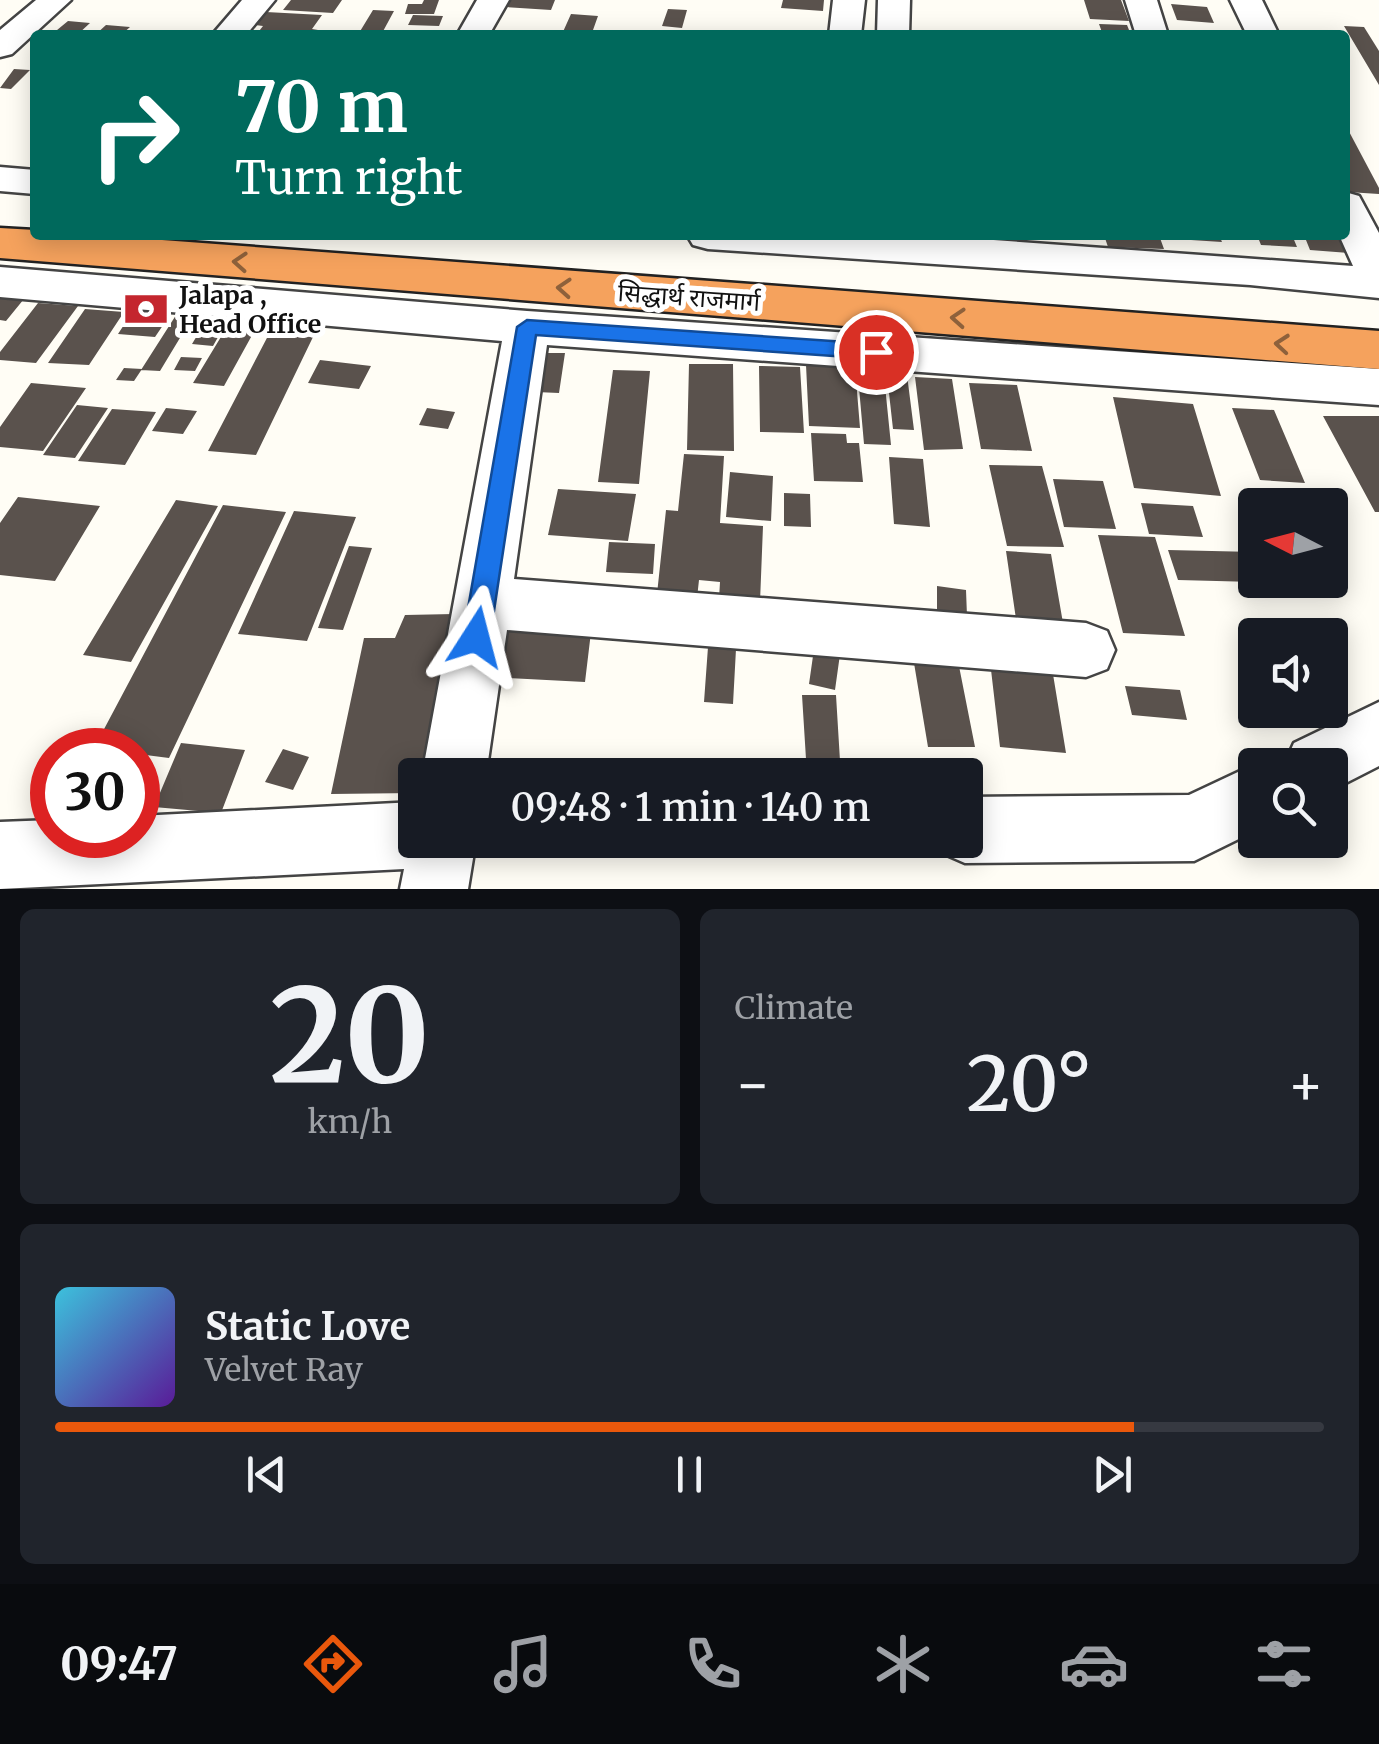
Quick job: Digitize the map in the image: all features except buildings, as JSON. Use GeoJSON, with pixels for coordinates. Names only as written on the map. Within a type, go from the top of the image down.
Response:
{"type":"FeatureCollection","features":[{"type":"Feature","properties":{"kind":"highway"},"geometry":{"type":"LineString","coordinates":[[0,210],[30,212]]}},
{"type":"Feature","properties":{"kind":"highway","name":"सिद्धार्थ राजमार्ग"},"geometry":{"type":"LineString","coordinates":[[400,240],[1379,312]]}},
{"type":"Feature","properties":{"kind":"highway","name":"सिद्धार्थ राजमार्ग"},"geometry":{"type":"LineString","coordinates":[[0,243],[1379,350]]}},
{"type":"Feature","properties":{"kind":"street"},"geometry":{"type":"LineString","coordinates":[[0,47],[55,0]]}},
{"type":"Feature","properties":{"kind":"street"},"geometry":{"type":"LineString","coordinates":[[232,30],[259,0]]}},
{"type":"Feature","properties":{"kind":"street"},"geometry":{"type":"LineString","coordinates":[[476,30],[493,0]]}},
{"type":"Feature","properties":{"kind":"street"},"geometry":{"type":"LineString","coordinates":[[846,30],[849,0]]}},
{"type":"Feature","properties":{"kind":"street"},"geometry":{"type":"LineString","coordinates":[[892,30],[894,0]]}},
{"type":"Feature","properties":{"kind":"street"},"geometry":{"type":"LineString","coordinates":[[1141,0],[1150,30]]}},
{"type":"Feature","properties":{"kind":"street"},"geometry":{"type":"LineString","coordinates":[[1246,0],[1261,30]]}},
{"type":"Feature","properties":{"kind":"street"},"geometry":{"type":"LineString","coordinates":[[0,179],[30,182]]}},
{"type":"Feature","properties":{"kind":"street"},"geometry":{"type":"LineString","coordinates":[[1350,215],[1379,279]]}},
{"type":"Feature","properties":{"kind":"street"},"geometry":{"type":"LineString","coordinates":[[856,240],[1234,252],[1379,279]]}},
{"type":"Feature","properties":{"kind":"street"},"geometry":{"type":"LineString","coordinates":[[0,282],[527,327],[1379,387]]}},
{"type":"Feature","properties":{"kind":"street"},"geometry":{"type":"LineString","coordinates":[[457,758],[527,327]]}},
{"type":"Feature","properties":{"kind":"street"},"geometry":{"type":"LineString","coordinates":[[482,602],[1086,650]]}},
{"type":"Feature","properties":{"kind":"street"},"geometry":{"type":"LineString","coordinates":[[1348,749],[1379,733]]}},
{"type":"Feature","properties":{"kind":"street"},"geometry":{"type":"LineString","coordinates":[[983,830],[1194,828],[1238,805]]}},
{"type":"Feature","properties":{"kind":"street"},"geometry":{"type":"LineString","coordinates":[[0,856],[398,836]]}},
{"type":"Feature","properties":{"kind":"street"},"geometry":{"type":"LineString","coordinates":[[434,889],[440,858]]}},
{"type":"Feature","properties":{"kind":"place","name":"Jalapa , Head Office"},"geometry":{"type":"Point","coordinates":[146,309]}},
{"type":"Feature","properties":{"kind":"route"},"geometry":{"type":"LineString","coordinates":[[476,637],[527,327],[876,352]]}}]}
